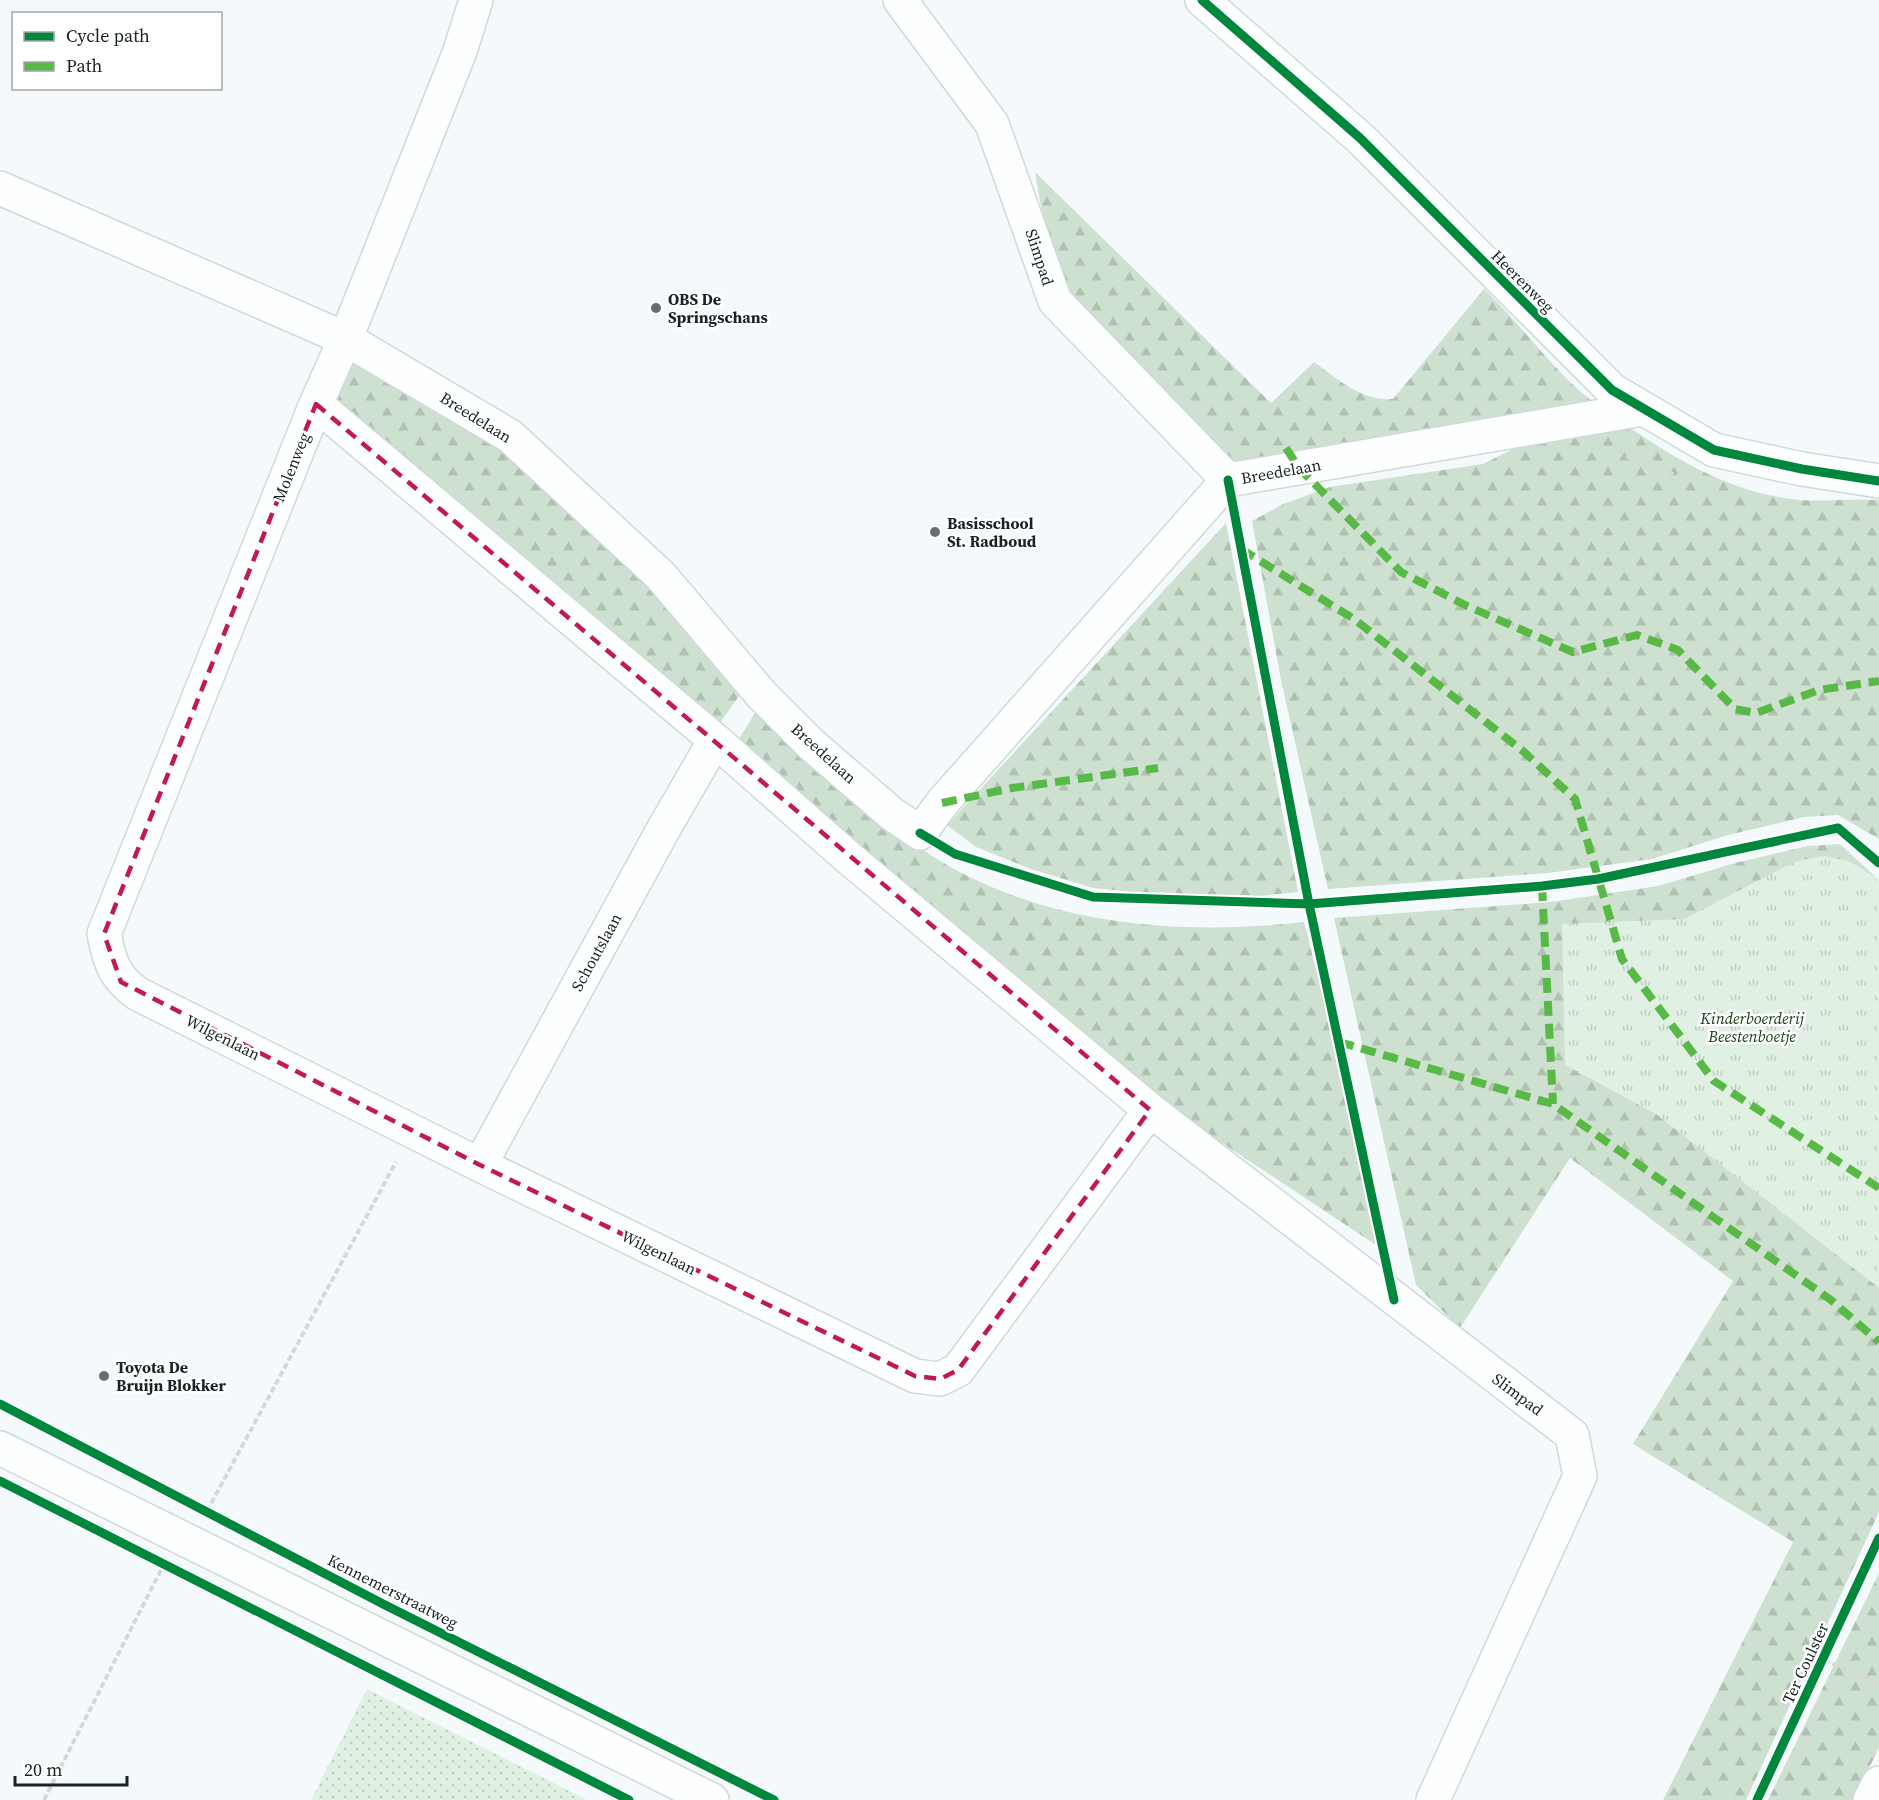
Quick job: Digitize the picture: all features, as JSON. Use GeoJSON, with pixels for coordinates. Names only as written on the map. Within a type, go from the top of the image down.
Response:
{"type":"FeatureCollection","features":[{"type":"Feature","properties":{"kind":"street","name":"Molenweg"},"geometry":{"type":"LineString","coordinates":[[104,934],[316,404],[346,339],[460,51],[476,0]]}},
{"type":"Feature","properties":{"kind":"street","name":"Slimpad"},"geometry":{"type":"LineString","coordinates":[[900,0],[992,124],[1055,301],[1228,480]]}},
{"type":"Feature","properties":{"kind":"street","name":"Heerenweg"},"geometry":{"type":"LineString","coordinates":[[1202,0],[1360,138],[1612,390],[1714,450],[1802,469],[1879,481]]}},
{"type":"Feature","properties":{"kind":"street","name":"Breedelaan"},"geometry":{"type":"LineString","coordinates":[[0,188],[346,339],[510,436],[661,576],[761,694],[812,745],[892,814],[920,833],[942,803],[1228,480],[1643,409]]}},
{"type":"Feature","properties":{"kind":"street"},"geometry":{"type":"LineString","coordinates":[[316,404],[716,740],[850,859],[1150,1110]]}},
{"type":"Feature","properties":{"kind":"street","name":"Schoutslaan"},"geometry":{"type":"LineString","coordinates":[[480,1165],[663,830],[716,740]]}},
{"type":"Feature","properties":{"kind":"street","name":"Wilgenlaan"},"geometry":{"type":"LineString","coordinates":[[104,934],[109,959],[121,981],[138,994],[412,1132],[915,1376],[940,1379],[958,1370],[1150,1110]]}},
{"type":"Feature","properties":{"kind":"street","name":"Slimpad"},"geometry":{"type":"LineString","coordinates":[[1150,1110],[1572,1435],[1580,1476],[1433,1800]]}},
{"type":"Feature","properties":{"kind":"street"},"geometry":{"type":"LineString","coordinates":[[0,1449],[712,1800]]}},
{"type":"Feature","properties":{"kind":"street"},"geometry":{"type":"LineString","coordinates":[[1870,1800],[1879,1783]]}},
{"type":"Feature","properties":{"kind":"path"},"geometry":{"type":"LineString","coordinates":[[206,1512],[412,1132]]}},
{"type":"Feature","properties":{"kind":"path"},"geometry":{"type":"LineString","coordinates":[[196,1506],[217,1517]]}},
{"type":"Feature","properties":{"kind":"path"},"geometry":{"type":"LineString","coordinates":[[153,1559],[174,1569]]}},
{"type":"Feature","properties":{"kind":"path"},"geometry":{"type":"LineString","coordinates":[[44,1800],[164,1564]]}},
{"type":"Feature","properties":{"kind":"path"},"geometry":{"type":"LineString","coordinates":[[1824,1660],[1879,1683]]}},
{"type":"Feature","properties":{"kind":"highlighted area"},"geometry":{"type":"Polygon","coordinates":[[[316,404],[1150,1110],[958,1370],[940,1379],[915,1376],[480,1165],[121,982],[104,934],[316,404]]]}},
{"type":"Feature","properties":{"kind":"green space"},"geometry":{"type":"Polygon","coordinates":[[[1035,172],[1271,403],[1314,362],[1361,393],[1381,399],[1393,399],[1484,289],[1552,364],[1597,405],[1226,467],[1081,311],[1064,284],[1046,236],[1035,172]]]}},
{"type":"Feature","properties":{"kind":"green space"},"geometry":{"type":"Polygon","coordinates":[[[354,363],[505,444],[660,592],[739,696],[717,727],[330,396],[354,363]]]}},
{"type":"Feature","properties":{"kind":"green space"},"geometry":{"type":"Polygon","coordinates":[[[1623,423],[1664,450],[1707,474],[1752,491],[1801,500],[1879,500],[1879,839],[1838,815],[1804,817],[1728,835],[1652,859],[1548,873],[1328,889],[1281,680],[1252,521],[1283,504],[1330,487],[1483,464],[1521,445],[1623,423]]]}},
{"type":"Feature","properties":{"kind":"green space"},"geometry":{"type":"Polygon","coordinates":[[[1226,523],[1298,892],[1259,896],[1153,894],[1093,888],[1031,869],[976,847],[947,825],[1226,523]]]}},
{"type":"Feature","properties":{"kind":"green space"},"geometry":{"type":"Polygon","coordinates":[[[760,705],[913,843],[963,874],[1008,894],[1056,909],[1104,919],[1154,925],[1254,926],[1304,922],[1388,1253],[1156,1099],[859,850],[739,739],[760,705]]]}},
{"type":"Feature","properties":{"kind":"green space"},"geometry":{"type":"Polygon","coordinates":[[[1840,844],[1879,880],[1848,861],[1879,1128],[1879,1512],[1746,1800],[1663,1800],[1793,1542],[1633,1444],[1733,1281],[1570,1158],[1460,1328],[1416,1285],[1334,918],[1551,902],[1658,886],[1735,863],[1808,846],[1840,844]]]}},
{"type":"Feature","properties":{"kind":"green space","name":"Kinderboerderij Beestenboetje"},"geometry":{"type":"Polygon","coordinates":[[[1824,856],[1848,861],[1879,881],[1879,1288],[1656,1114],[1565,1065],[1562,924],[1684,919],[1796,861],[1824,856]]]}},
{"type":"Feature","properties":{"kind":"green space"},"geometry":{"type":"Polygon","coordinates":[[[1879,1573],[1879,1748],[1853,1800],[1768,1800],[1879,1573]]]}},
{"type":"Feature","properties":{"kind":"green space"},"geometry":{"type":"Polygon","coordinates":[[[367,1689],[587,1800],[311,1800],[367,1689]]]}},
{"type":"Feature","properties":{"kind":"marked path"},"geometry":{"type":"LineString","coordinates":[[1286,448],[1299,468],[1401,572],[1467,606],[1573,652],[1637,635],[1678,650],[1735,709],[1756,713],[1819,690],[1879,681]]}},
{"type":"Feature","properties":{"kind":"marked path"},"geometry":{"type":"LineString","coordinates":[[1241,549],[1354,619],[1523,751],[1575,799],[1622,959],[1714,1081],[1879,1188]]}},
{"type":"Feature","properties":{"kind":"marked path"},"geometry":{"type":"LineString","coordinates":[[942,803],[1012,788],[1158,768]]}},
{"type":"Feature","properties":{"kind":"marked path"},"geometry":{"type":"LineString","coordinates":[[1542,886],[1553,1104]]}},
{"type":"Feature","properties":{"kind":"marked path"},"geometry":{"type":"LineString","coordinates":[[1339,1042],[1553,1104],[1831,1300],[1879,1342]]}},
{"type":"Feature","properties":{"kind":"cycle path"},"geometry":{"type":"LineString","coordinates":[[1202,0],[1360,138],[1612,390],[1714,450],[1802,469],[1879,481]]}},
{"type":"Feature","properties":{"kind":"cycle path"},"geometry":{"type":"LineString","coordinates":[[1228,480],[1309,904],[1394,1300]]}},
{"type":"Feature","properties":{"kind":"cycle path"},"geometry":{"type":"LineString","coordinates":[[920,833],[955,854],[1093,897],[1309,904],[1542,886],[1598,879],[1838,828],[1879,863]]}},
{"type":"Feature","properties":{"kind":"cycle path","name":"Kennemerstraatweg"},"geometry":{"type":"LineString","coordinates":[[0,1404],[385,1605],[774,1800]]}},
{"type":"Feature","properties":{"kind":"cycle path"},"geometry":{"type":"LineString","coordinates":[[0,1481],[629,1800]]}},
{"type":"Feature","properties":{"kind":"cycle path","name":"Ter Coulster"},"geometry":{"type":"LineString","coordinates":[[1757,1800],[1879,1538]]}},
{"type":"Feature","properties":{"kind":"place","name":"OBS De Springschans"},"geometry":{"type":"Point","coordinates":[656,308]}},
{"type":"Feature","properties":{"kind":"place","name":"Basisschool St. Radboud"},"geometry":{"type":"Point","coordinates":[935,532]}},
{"type":"Feature","properties":{"kind":"place","name":"Toyota De Bruijn Blokker"},"geometry":{"type":"Point","coordinates":[104,1376]}}]}
